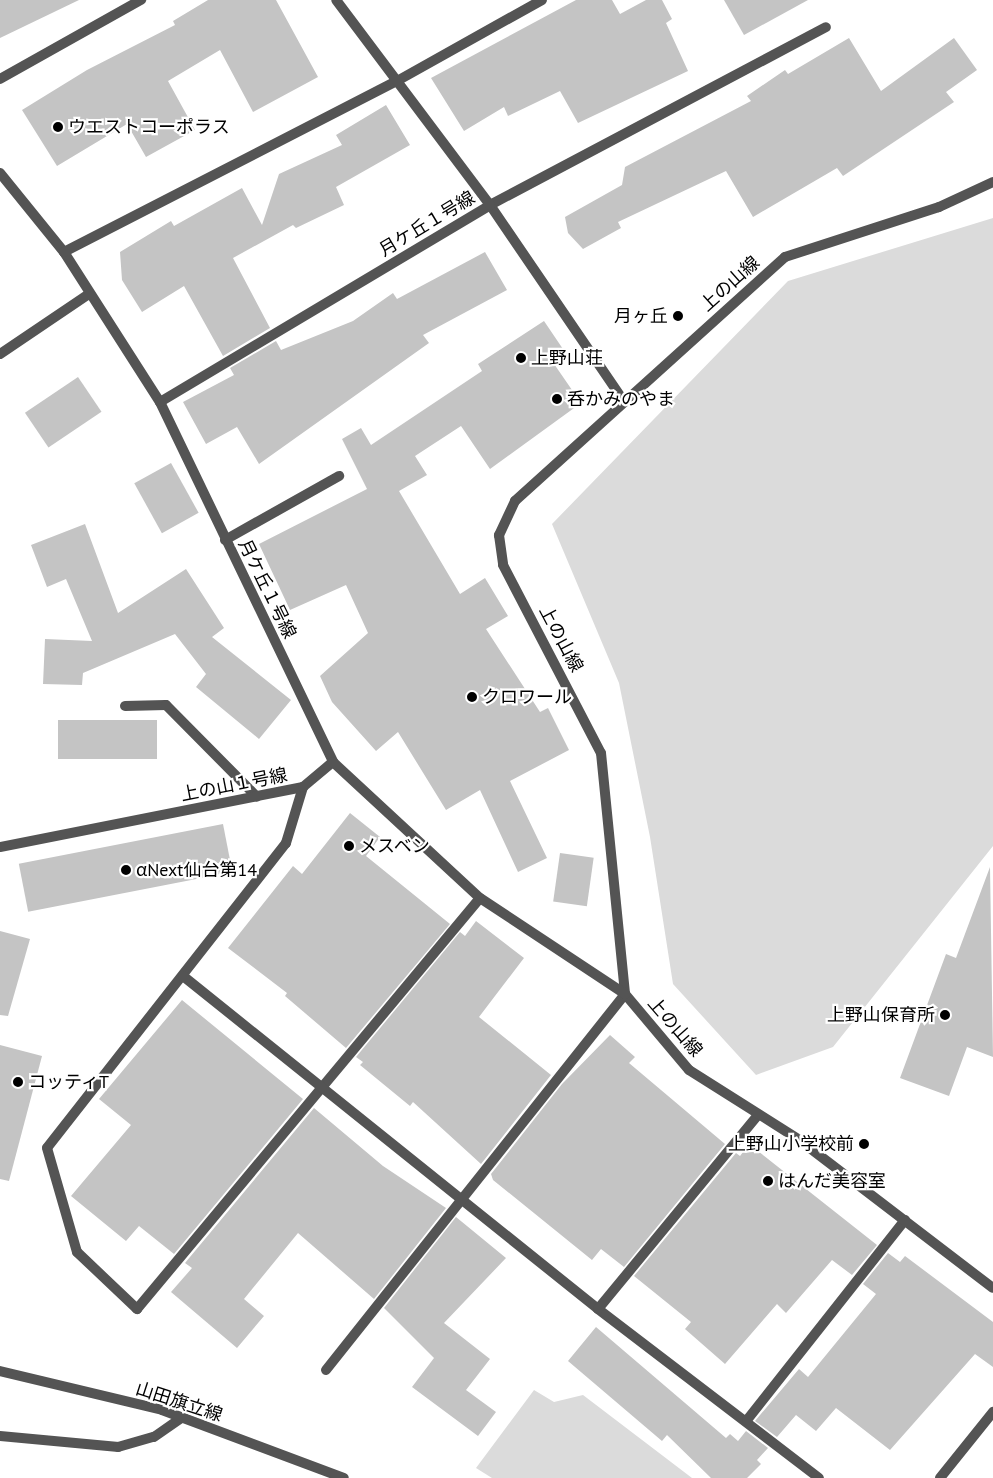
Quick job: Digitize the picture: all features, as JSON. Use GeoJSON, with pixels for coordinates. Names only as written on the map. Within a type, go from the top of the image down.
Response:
{"type":"FeatureCollection","features":[{"type":"Feature","properties":{"kind":"street"},"geometry":{"type":"LineString","coordinates":[[0,80],[141,0]]}},
{"type":"Feature","properties":{"kind":"street","name":"月ケ丘１号線"},"geometry":{"type":"LineString","coordinates":[[160,402],[490,206],[336,0]]}},
{"type":"Feature","properties":{"kind":"street"},"geometry":{"type":"LineString","coordinates":[[64,252],[396,81],[542,0]]}},
{"type":"Feature","properties":{"kind":"street"},"geometry":{"type":"LineString","coordinates":[[623,400],[490,206],[826,28]]}},
{"type":"Feature","properties":{"kind":"street","name":"月ケ丘１号線"},"geometry":{"type":"LineString","coordinates":[[0,173],[64,252],[89,294],[160,402],[333,762]]}},
{"type":"Feature","properties":{"kind":"street","name":"上の山線"},"geometry":{"type":"LineString","coordinates":[[993,182],[939,207],[785,257],[623,400],[516,501],[499,535],[503,565],[602,753],[625,994],[689,1070],[757,1116],[798,1139],[993,1288]]}},
{"type":"Feature","properties":{"kind":"street"},"geometry":{"type":"LineString","coordinates":[[0,354],[89,294]]}},
{"type":"Feature","properties":{"kind":"street"},"geometry":{"type":"LineString","coordinates":[[225,540],[339,476]]}},
{"type":"Feature","properties":{"kind":"street"},"geometry":{"type":"LineString","coordinates":[[125,706],[166,705],[258,797]]}},
{"type":"Feature","properties":{"kind":"street"},"geometry":{"type":"LineString","coordinates":[[326,1370],[625,994],[480,898],[333,762]]}},
{"type":"Feature","properties":{"kind":"street","name":"上の山１号線"},"geometry":{"type":"LineString","coordinates":[[0,847],[304,788],[333,762]]}},
{"type":"Feature","properties":{"kind":"street"},"geometry":{"type":"LineString","coordinates":[[304,788],[286,843],[47,1148],[77,1252],[137,1309],[325,1088],[480,898]]}},
{"type":"Feature","properties":{"kind":"street"},"geometry":{"type":"LineString","coordinates":[[183,976],[464,1197],[598,1309],[747,1420],[819,1478]]}},
{"type":"Feature","properties":{"kind":"street"},"geometry":{"type":"LineString","coordinates":[[598,1309],[757,1116]]}},
{"type":"Feature","properties":{"kind":"street"},"geometry":{"type":"LineString","coordinates":[[747,1420],[905,1220]]}},
{"type":"Feature","properties":{"kind":"street","name":"山田旗立線"},"geometry":{"type":"LineString","coordinates":[[0,1371],[181,1418],[344,1478]]}},
{"type":"Feature","properties":{"kind":"street"},"geometry":{"type":"LineString","coordinates":[[940,1478],[993,1412]]}},
{"type":"Feature","properties":{"kind":"street"},"geometry":{"type":"LineString","coordinates":[[0,1436],[118,1447],[154,1437],[181,1418]]}},
{"type":"Feature","properties":{"kind":"shaded area"},"geometry":{"type":"Polygon","coordinates":[[[993,218],[993,846],[833,1047],[756,1075],[673,984],[650,837],[619,683],[552,524],[788,281],[993,218]]]}},
{"type":"Feature","properties":{"kind":"shaded area"},"geometry":{"type":"Polygon","coordinates":[[[534,1390],[554,1402],[583,1395],[692,1478],[492,1478],[476,1468],[534,1390]]]}},
{"type":"Feature","properties":{"kind":"building"},"geometry":{"type":"Polygon","coordinates":[[[0,0],[79,0],[0,38],[0,0]]]}},
{"type":"Feature","properties":{"kind":"building"},"geometry":{"type":"Polygon","coordinates":[[[208,0],[276,0],[318,77],[253,112],[220,50],[168,81],[195,130],[146,157],[127,124],[57,166],[22,110],[87,70],[175,25],[173,21],[208,0]]]}},
{"type":"Feature","properties":{"kind":"building"},"geometry":{"type":"Polygon","coordinates":[[[576,0],[612,0],[620,14],[646,0],[662,0],[672,19],[666,23],[688,71],[578,123],[560,91],[508,116],[504,107],[464,131],[431,78],[576,0]]]}},
{"type":"Feature","properties":{"kind":"building"},"geometry":{"type":"Polygon","coordinates":[[[724,0],[808,0],[744,35],[724,0]]]}},
{"type":"Feature","properties":{"kind":"building"},"geometry":{"type":"Polygon","coordinates":[[[849,38],[881,91],[954,38],[977,70],[946,92],[954,102],[843,176],[837,168],[753,217],[726,171],[618,222],[621,228],[583,249],[568,233],[565,217],[622,185],[625,167],[751,101],[747,96],[785,70],[788,74],[849,38]]]}},
{"type":"Feature","properties":{"kind":"building"},"geometry":{"type":"Polygon","coordinates":[[[386,105],[410,145],[336,187],[344,205],[296,228],[293,225],[233,258],[270,328],[223,356],[184,286],[142,312],[122,280],[120,252],[171,221],[174,226],[242,188],[262,225],[279,174],[342,145],[336,135],[386,105]]]}},
{"type":"Feature","properties":{"kind":"building"},"geometry":{"type":"Polygon","coordinates":[[[485,252],[507,290],[423,335],[429,343],[259,464],[237,427],[206,444],[183,402],[234,375],[230,368],[276,341],[281,350],[353,321],[393,293],[397,299],[485,252]]]}},
{"type":"Feature","properties":{"kind":"building"},"geometry":{"type":"Polygon","coordinates":[[[544,321],[565,352],[552,361],[581,403],[490,469],[461,426],[415,456],[427,475],[399,491],[460,594],[485,578],[508,616],[486,629],[540,712],[548,708],[569,750],[510,781],[547,858],[518,872],[480,790],[446,810],[398,732],[376,751],[332,702],[320,676],[368,633],[346,585],[290,610],[259,544],[367,489],[342,439],[361,428],[371,445],[482,371],[478,364],[544,321]]]}},
{"type":"Feature","properties":{"kind":"building"},"geometry":{"type":"Polygon","coordinates":[[[78,377],[101,412],[48,448],[25,413],[78,377]]]}},
{"type":"Feature","properties":{"kind":"building"},"geometry":{"type":"Polygon","coordinates":[[[171,463],[199,513],[162,533],[134,483],[171,463]]]}},
{"type":"Feature","properties":{"kind":"building"},"geometry":{"type":"Polygon","coordinates":[[[85,524],[118,613],[186,569],[224,628],[212,637],[291,700],[259,739],[196,687],[206,674],[175,634],[83,673],[82,685],[43,684],[45,639],[92,641],[66,579],[47,587],[31,545],[85,524]]]}},
{"type":"Feature","properties":{"kind":"building"},"geometry":{"type":"Polygon","coordinates":[[[58,720],[157,720],[157,759],[58,759],[58,720]]]}},
{"type":"Feature","properties":{"kind":"building"},"geometry":{"type":"Polygon","coordinates":[[[350,813],[380,837],[366,856],[450,924],[346,1048],[285,996],[287,993],[228,948],[293,866],[302,874],[350,813]]]}},
{"type":"Feature","properties":{"kind":"building","name":"αNext仙台第14"},"geometry":{"type":"Polygon","coordinates":[[[223,824],[232,872],[28,912],[19,864],[223,824]]]}},
{"type":"Feature","properties":{"kind":"building"},"geometry":{"type":"Polygon","coordinates":[[[560,853],[594,858],[587,906],[553,902],[560,853]]]}},
{"type":"Feature","properties":{"kind":"building"},"geometry":{"type":"Polygon","coordinates":[[[990,867],[993,1057],[967,1047],[949,1096],[900,1078],[946,954],[956,958],[990,867]]]}},
{"type":"Feature","properties":{"kind":"building"},"geometry":{"type":"Polygon","coordinates":[[[476,921],[524,958],[479,1017],[551,1075],[481,1164],[413,1102],[410,1106],[360,1065],[363,1062],[356,1057],[460,932],[465,936],[476,921]]]}},
{"type":"Feature","properties":{"kind":"building"},"geometry":{"type":"Polygon","coordinates":[[[0,931],[30,939],[8,1016],[0,1015],[0,931]]]}},
{"type":"Feature","properties":{"kind":"building"},"geometry":{"type":"Polygon","coordinates":[[[182,1000],[303,1099],[174,1254],[139,1226],[126,1241],[71,1196],[131,1125],[99,1099],[182,1000]]]}},
{"type":"Feature","properties":{"kind":"building"},"geometry":{"type":"Polygon","coordinates":[[[610,1035],[635,1057],[629,1063],[725,1144],[624,1267],[601,1249],[592,1260],[493,1180],[491,1174],[562,1084],[610,1035]]]}},
{"type":"Feature","properties":{"kind":"building","name":"コッティT"},"geometry":{"type":"Polygon","coordinates":[[[0,1045],[42,1056],[9,1181],[0,1179],[0,1045]]]}},
{"type":"Feature","properties":{"kind":"building"},"geometry":{"type":"Polygon","coordinates":[[[314,1108],[383,1166],[446,1208],[374,1299],[298,1233],[244,1299],[264,1316],[237,1348],[171,1292],[192,1268],[185,1263],[314,1108]]]}},
{"type":"Feature","properties":{"kind":"building"},"geometry":{"type":"Polygon","coordinates":[[[749,1144],[877,1245],[852,1275],[832,1260],[786,1313],[777,1304],[725,1364],[685,1329],[691,1322],[634,1276],[736,1153],[740,1156],[749,1144]]]}},
{"type":"Feature","properties":{"kind":"building"},"geometry":{"type":"Polygon","coordinates":[[[456,1217],[506,1258],[444,1323],[490,1359],[466,1390],[496,1412],[478,1436],[412,1387],[434,1358],[384,1308],[456,1217]]]}},
{"type":"Feature","properties":{"kind":"building"},"geometry":{"type":"Polygon","coordinates":[[[888,1253],[900,1262],[905,1256],[993,1322],[993,1367],[975,1354],[890,1450],[836,1408],[816,1431],[796,1415],[777,1437],[755,1421],[799,1369],[808,1377],[876,1294],[863,1284],[888,1253]]]}},
{"type":"Feature","properties":{"kind":"building"},"geometry":{"type":"Polygon","coordinates":[[[596,1327],[726,1438],[730,1434],[738,1441],[746,1431],[768,1448],[757,1460],[761,1464],[747,1478],[711,1478],[667,1435],[662,1441],[568,1361],[596,1327]]]}},
{"type":"Feature","properties":{"kind":"place","name":"ウエストコーポラス"},"geometry":{"type":"Point","coordinates":[58,127]}},
{"type":"Feature","properties":{"kind":"place","name":"月ヶ丘"},"geometry":{"type":"Point","coordinates":[678,316]}},
{"type":"Feature","properties":{"kind":"place","name":"上野山荘"},"geometry":{"type":"Point","coordinates":[521,358]}},
{"type":"Feature","properties":{"kind":"place","name":"呑かみのやま"},"geometry":{"type":"Point","coordinates":[557,399]}},
{"type":"Feature","properties":{"kind":"place","name":"クロワール"},"geometry":{"type":"Point","coordinates":[472,697]}},
{"type":"Feature","properties":{"kind":"place","name":"メスベン"},"geometry":{"type":"Point","coordinates":[349,846]}},
{"type":"Feature","properties":{"kind":"place","name":"αNext仙台第14"},"geometry":{"type":"Point","coordinates":[126,870]}},
{"type":"Feature","properties":{"kind":"place","name":"上野山保育所"},"geometry":{"type":"Point","coordinates":[945,1015]}},
{"type":"Feature","properties":{"kind":"place","name":"コッティT"},"geometry":{"type":"Point","coordinates":[18,1082]}},
{"type":"Feature","properties":{"kind":"place","name":"上野山小学校前"},"geometry":{"type":"Point","coordinates":[864,1144]}},
{"type":"Feature","properties":{"kind":"place","name":"はんだ美容室"},"geometry":{"type":"Point","coordinates":[768,1181]}}]}
